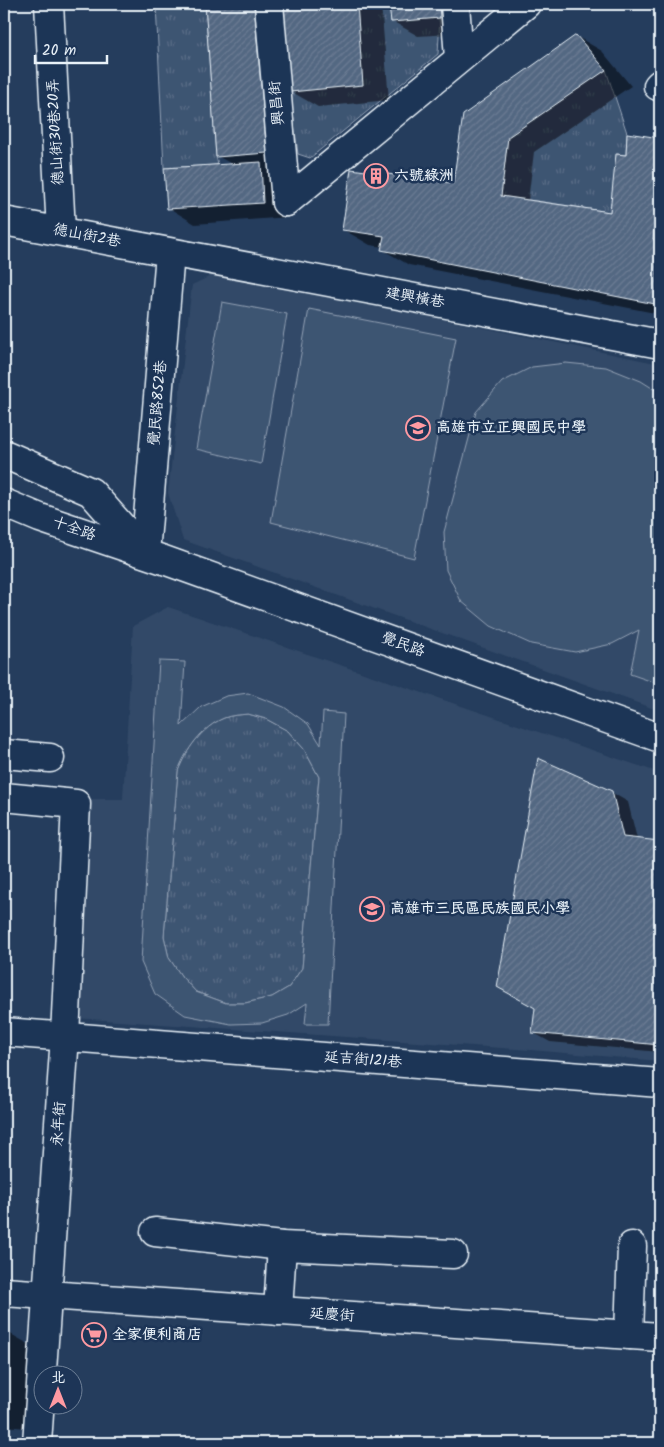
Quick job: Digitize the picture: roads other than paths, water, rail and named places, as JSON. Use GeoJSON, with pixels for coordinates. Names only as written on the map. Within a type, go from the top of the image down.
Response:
{"type":"FeatureCollection","features":[{"type":"Feature","properties":{"kind":"street","name":"德山街30巷20弄"},"geometry":{"type":"LineString","coordinates":[[49,4],[61,231]]}},
{"type":"Feature","properties":{"kind":"street","name":"興昌街"},"geometry":{"type":"LineString","coordinates":[[268,4],[286,202],[459,58]]}},
{"type":"Feature","properties":{"kind":"street"},"geometry":{"type":"LineString","coordinates":[[455,4],[459,58]]}},
{"type":"Feature","properties":{"kind":"street"},"geometry":{"type":"LineString","coordinates":[[459,58],[526,4]]}},
{"type":"Feature","properties":{"kind":"street","name":"德山街2巷"},"geometry":{"type":"LineString","coordinates":[[4,221],[170,253]]}},
{"type":"Feature","properties":{"kind":"street","name":"建興橫巷"},"geometry":{"type":"LineString","coordinates":[[170,253],[660,344]]}},
{"type":"Feature","properties":{"kind":"street","name":"覺民路852巷"},"geometry":{"type":"LineString","coordinates":[[145,553],[170,253]]}},
{"type":"Feature","properties":{"kind":"street"},"geometry":{"type":"LineString","coordinates":[[4,454],[91,492],[145,553]]}},
{"type":"Feature","properties":{"kind":"street","name":"十全路"},"geometry":{"type":"LineString","coordinates":[[7,512],[145,553]]}},
{"type":"Feature","properties":{"kind":"street","name":"覺民路"},"geometry":{"type":"LineString","coordinates":[[145,553],[660,738]]}},
{"type":"Feature","properties":{"kind":"street"},"geometry":{"type":"LineString","coordinates":[[4,754],[50,758]]}},
{"type":"Feature","properties":{"kind":"street","name":"永年街"},"geometry":{"type":"LineString","coordinates":[[4,797],[76,804],[65,1036],[37,1443]]}},
{"type":"Feature","properties":{"kind":"street","name":"延吉街121巷"},"geometry":{"type":"LineString","coordinates":[[4,1032],[660,1083]]}},
{"type":"Feature","properties":{"kind":"street"},"geometry":{"type":"LineString","coordinates":[[156,1232],[282,1246],[452,1254]]}},
{"type":"Feature","properties":{"kind":"street"},"geometry":{"type":"LineString","coordinates":[[278,1311],[282,1246]]}},
{"type":"Feature","properties":{"kind":"street"},"geometry":{"type":"LineString","coordinates":[[629,1335],[632,1246]]}},
{"type":"Feature","properties":{"kind":"street","name":"延慶街"},"geometry":{"type":"LineString","coordinates":[[4,1292],[660,1337]]}},
{"type":"Feature","properties":{"kind":"place","name":"六號綠洲"},"geometry":{"type":"Point","coordinates":[376,176]}},
{"type":"Feature","properties":{"kind":"place","name":"高雄市立正興國民中學"},"geometry":{"type":"Point","coordinates":[418,428]}},
{"type":"Feature","properties":{"kind":"place","name":"高雄市三民區民族國民小學"},"geometry":{"type":"Point","coordinates":[372,909]}},
{"type":"Feature","properties":{"kind":"place","name":"全家便利商店"},"geometry":{"type":"Point","coordinates":[94,1335]}}]}
